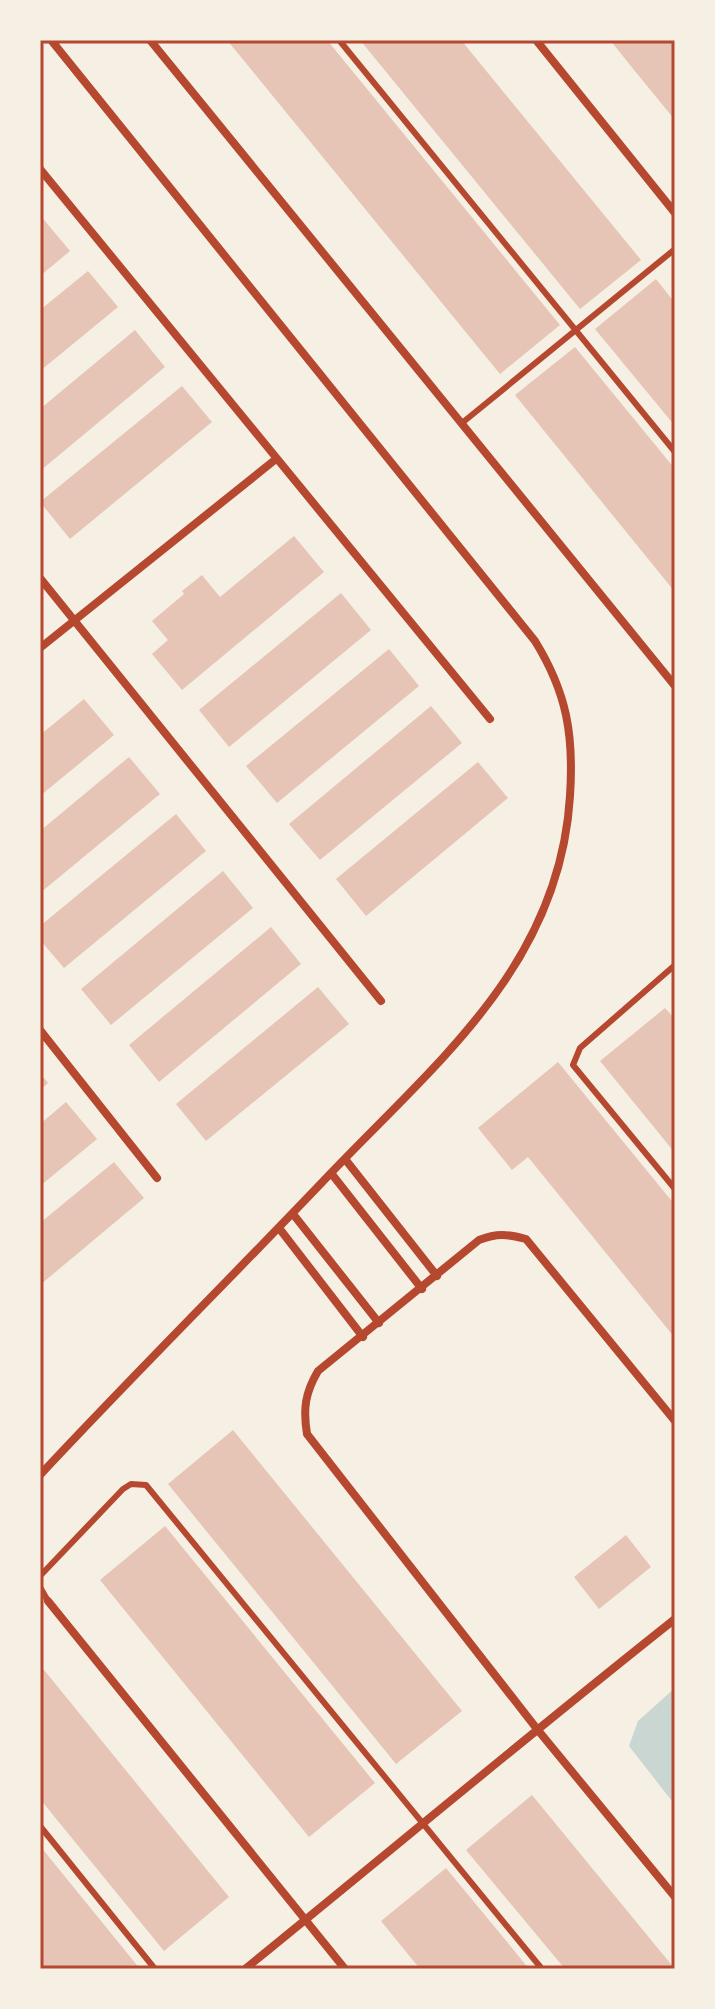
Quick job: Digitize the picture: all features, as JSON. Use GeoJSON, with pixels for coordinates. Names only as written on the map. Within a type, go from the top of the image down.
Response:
{"type":"FeatureCollection","features":[{"type":"Feature","properties":{"kind":"street"},"geometry":{"type":"LineString","coordinates":[[40,1475],[410,1095],[507,981],[535,931],[557,874],[569,819],[572,767],[569,721],[562,694],[552,668],[535,641],[51,40]]}},
{"type":"Feature","properties":{"kind":"street"},"geometry":{"type":"LineString","coordinates":[[150,40],[675,686]]}},
{"type":"Feature","properties":{"kind":"street"},"geometry":{"type":"LineString","coordinates":[[536,40],[675,213]]}},
{"type":"Feature","properties":{"kind":"street"},"geometry":{"type":"LineString","coordinates":[[40,169],[490,719]]}},
{"type":"Feature","properties":{"kind":"street"},"geometry":{"type":"LineString","coordinates":[[40,648],[276,459]]}},
{"type":"Feature","properties":{"kind":"street"},"geometry":{"type":"LineString","coordinates":[[40,578],[381,1001]]}},
{"type":"Feature","properties":{"kind":"street"},"geometry":{"type":"LineString","coordinates":[[40,1030],[157,1178]]}},
{"type":"Feature","properties":{"kind":"street"},"geometry":{"type":"LineString","coordinates":[[345,1159],[437,1276]]}},
{"type":"Feature","properties":{"kind":"street"},"geometry":{"type":"LineString","coordinates":[[331,1173],[422,1289]]}},
{"type":"Feature","properties":{"kind":"street"},"geometry":{"type":"LineString","coordinates":[[293,1214],[379,1323]]}},
{"type":"Feature","properties":{"kind":"street"},"geometry":{"type":"LineString","coordinates":[[279,1228],[363,1337]]}},
{"type":"Feature","properties":{"kind":"street"},"geometry":{"type":"LineString","coordinates":[[675,1421],[526,1239],[496,1234],[479,1240],[318,1371],[307,1390],[304,1412],[307,1434],[537,1729],[675,1897]]}},
{"type":"Feature","properties":{"kind":"street"},"geometry":{"type":"LineString","coordinates":[[48,1601],[345,1969]]}},
{"type":"Feature","properties":{"kind":"street"},"geometry":{"type":"LineString","coordinates":[[245,1969],[675,1619]]}},
{"type":"Feature","properties":{"kind":"lane"},"geometry":{"type":"LineString","coordinates":[[339,40],[675,452]]}},
{"type":"Feature","properties":{"kind":"lane"},"geometry":{"type":"LineString","coordinates":[[462,423],[675,249]]}},
{"type":"Feature","properties":{"kind":"lane"},"geometry":{"type":"LineString","coordinates":[[675,965],[580,1048],[573,1065],[675,1189]]}},
{"type":"Feature","properties":{"kind":"lane"},"geometry":{"type":"LineString","coordinates":[[40,1576],[123,1489],[131,1484],[146,1485],[542,1969]]}},
{"type":"Feature","properties":{"kind":"lane"},"geometry":{"type":"LineString","coordinates":[[40,1587],[48,1601]]}},
{"type":"Feature","properties":{"kind":"lane"},"geometry":{"type":"LineString","coordinates":[[40,1826],[155,1969]]}},
{"type":"Feature","properties":{"kind":"shaded area"},"geometry":{"type":"Polygon","coordinates":[[[675,1688],[675,1805],[629,1746],[638,1721],[675,1688]]]}},
{"type":"Feature","properties":{"kind":"building"},"geometry":{"type":"Polygon","coordinates":[[[227,40],[327,40],[560,325],[500,374],[227,40]]]}},
{"type":"Feature","properties":{"kind":"building"},"geometry":{"type":"Polygon","coordinates":[[[360,40],[461,40],[641,260],[580,309],[360,40]]]}},
{"type":"Feature","properties":{"kind":"building"},"geometry":{"type":"Polygon","coordinates":[[[610,40],[675,40],[675,120],[634,70],[610,40]]]}},
{"type":"Feature","properties":{"kind":"building"},"geometry":{"type":"Polygon","coordinates":[[[40,215],[70,251],[40,276],[40,215]]]}},
{"type":"Feature","properties":{"kind":"building"},"geometry":{"type":"Polygon","coordinates":[[[88,271],[118,307],[40,371],[40,310],[88,271]]]}},
{"type":"Feature","properties":{"kind":"building"},"geometry":{"type":"Polygon","coordinates":[[[656,279],[675,303],[675,426],[595,329],[656,279]]]}},
{"type":"Feature","properties":{"kind":"building"},"geometry":{"type":"Polygon","coordinates":[[[135,330],[165,367],[40,471],[40,409],[135,330]]]}},
{"type":"Feature","properties":{"kind":"building"},"geometry":{"type":"Polygon","coordinates":[[[575,347],[675,469],[675,592],[515,395],[575,347]]]}},
{"type":"Feature","properties":{"kind":"building"},"geometry":{"type":"Polygon","coordinates":[[[182,386],[212,422],[70,539],[40,502],[182,386]]]}},
{"type":"Feature","properties":{"kind":"building"},"geometry":{"type":"Polygon","coordinates":[[[294,536],[324,572],[182,690],[152,654],[168,640],[152,621],[202,575],[220,597],[294,536]]]}},
{"type":"Feature","properties":{"kind":"building"},"geometry":{"type":"Polygon","coordinates":[[[341,593],[371,630],[229,747],[199,710],[341,593]]]}},
{"type":"Feature","properties":{"kind":"building"},"geometry":{"type":"Polygon","coordinates":[[[389,649],[419,686],[277,803],[246,766],[389,649]]]}},
{"type":"Feature","properties":{"kind":"building"},"geometry":{"type":"Polygon","coordinates":[[[84,699],[114,735],[40,796],[40,735],[84,699]]]}},
{"type":"Feature","properties":{"kind":"building"},"geometry":{"type":"Polygon","coordinates":[[[431,706],[462,743],[320,860],[289,824],[431,706]]]}},
{"type":"Feature","properties":{"kind":"building"},"geometry":{"type":"Polygon","coordinates":[[[129,757],[160,794],[40,893],[40,831],[129,757]]]}},
{"type":"Feature","properties":{"kind":"building"},"geometry":{"type":"Polygon","coordinates":[[[478,762],[508,798],[366,916],[336,879],[478,762]]]}},
{"type":"Feature","properties":{"kind":"building"},"geometry":{"type":"Polygon","coordinates":[[[176,814],[206,851],[64,968],[40,940],[40,926],[176,814]]]}},
{"type":"Feature","properties":{"kind":"building"},"geometry":{"type":"Polygon","coordinates":[[[223,871],[253,908],[111,1025],[81,989],[223,871]]]}},
{"type":"Feature","properties":{"kind":"building"},"geometry":{"type":"Polygon","coordinates":[[[271,927],[301,964],[159,1082],[129,1045],[271,927]]]}},
{"type":"Feature","properties":{"kind":"building"},"geometry":{"type":"Polygon","coordinates":[[[318,987],[349,1024],[206,1141],[176,1104],[318,987]]]}},
{"type":"Feature","properties":{"kind":"building"},"geometry":{"type":"Polygon","coordinates":[[[665,1008],[675,1019],[675,1153],[600,1061],[665,1008]]]}},
{"type":"Feature","properties":{"kind":"building"},"geometry":{"type":"Polygon","coordinates":[[[558,1062],[675,1205],[675,1338],[528,1157],[512,1170],[478,1128],[558,1062]]]}},
{"type":"Feature","properties":{"kind":"building"},"geometry":{"type":"Polygon","coordinates":[[[40,1073],[48,1083],[40,1090],[40,1073]]]}},
{"type":"Feature","properties":{"kind":"building"},"geometry":{"type":"Polygon","coordinates":[[[66,1102],[97,1139],[40,1186],[40,1124],[66,1102]]]}},
{"type":"Feature","properties":{"kind":"building"},"geometry":{"type":"Polygon","coordinates":[[[114,1162],[144,1198],[40,1285],[40,1223],[114,1162]]]}},
{"type":"Feature","properties":{"kind":"building"},"geometry":{"type":"Polygon","coordinates":[[[233,1430],[462,1711],[396,1764],[168,1484],[233,1430]]]}},
{"type":"Feature","properties":{"kind":"building"},"geometry":{"type":"Polygon","coordinates":[[[165,1526],[375,1783],[309,1837],[100,1580],[165,1526]]]}},
{"type":"Feature","properties":{"kind":"building"},"geometry":{"type":"Polygon","coordinates":[[[626,1535],[651,1567],[599,1609],[574,1577],[626,1535]]]}},
{"type":"Feature","properties":{"kind":"building"},"geometry":{"type":"Polygon","coordinates":[[[40,1665],[229,1897],[164,1951],[40,1799],[40,1665]]]}},
{"type":"Feature","properties":{"kind":"building"},"geometry":{"type":"Polygon","coordinates":[[[532,1795],[675,1969],[565,1969],[466,1850],[532,1795]]]}},
{"type":"Feature","properties":{"kind":"building"},"geometry":{"type":"Polygon","coordinates":[[[40,1846],[123,1948],[140,1969],[40,1969],[40,1846]]]}},
{"type":"Feature","properties":{"kind":"building"},"geometry":{"type":"Polygon","coordinates":[[[446,1868],[529,1969],[420,1969],[381,1921],[446,1868]]]}}]}
